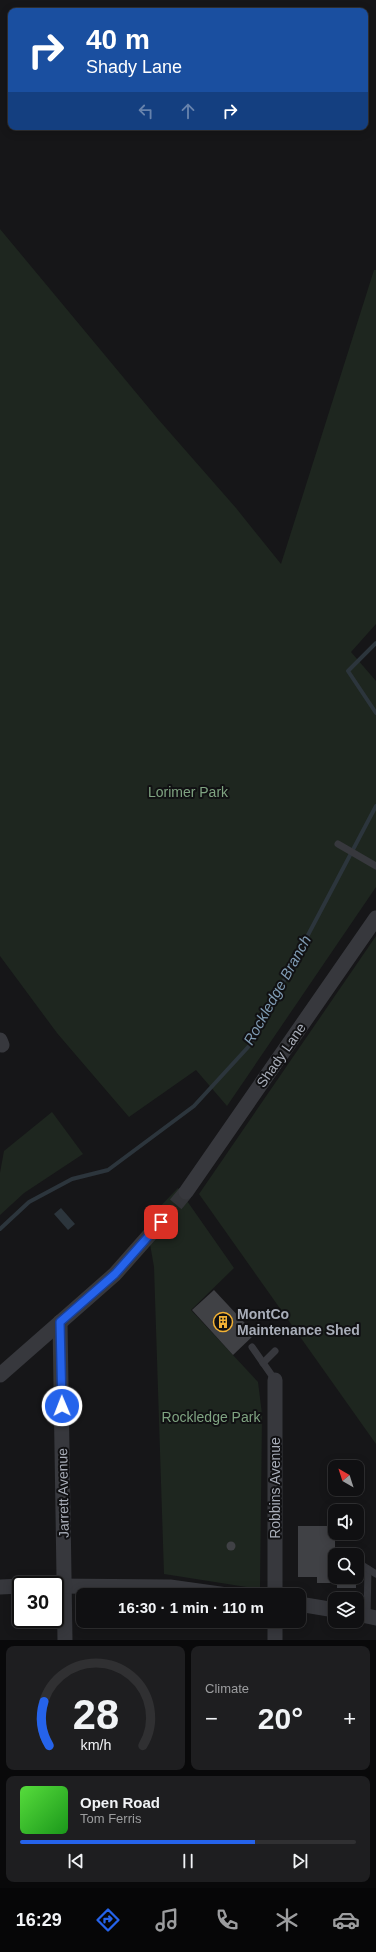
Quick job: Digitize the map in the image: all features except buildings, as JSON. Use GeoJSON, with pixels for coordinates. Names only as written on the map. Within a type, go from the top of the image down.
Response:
{"type":"FeatureCollection","features":[{"type":"Feature","properties":{"kind":"street","name":"Shady Lane"},"geometry":{"type":"LineString","coordinates":[[186,1192],[376,918]]}},
{"type":"Feature","properties":{"kind":"street"},"geometry":{"type":"LineString","coordinates":[[0,1375],[115,1274],[161,1222]]}},
{"type":"Feature","properties":{"kind":"street","name":"Jarrett Avenue"},"geometry":{"type":"LineString","coordinates":[[60,1322],[60,1576]]}},
{"type":"Feature","properties":{"kind":"street","name":"Robbins Avenue"},"geometry":{"type":"LineString","coordinates":[[275,1380],[275,1588]]}},
{"type":"Feature","properties":{"kind":"street"},"geometry":{"type":"LineString","coordinates":[[0,1587],[12,1586]]}},
{"type":"Feature","properties":{"kind":"street"},"geometry":{"type":"LineString","coordinates":[[64,1586],[177,1588]]}},
{"type":"Feature","properties":{"kind":"street"},"geometry":{"type":"LineString","coordinates":[[306,1605],[328,1609]]}},
{"type":"Feature","properties":{"kind":"street","name":"Jarrett Avenue"},"geometry":{"type":"LineString","coordinates":[[64,1628],[65,1640]]}},
{"type":"Feature","properties":{"kind":"street"},"geometry":{"type":"LineString","coordinates":[[275,1628],[275,1640]]}},
{"type":"Feature","properties":{"kind":"lane"},"geometry":{"type":"LineString","coordinates":[[338,844],[358,854],[376,866]]}},
{"type":"Feature","properties":{"kind":"lane"},"geometry":{"type":"LineString","coordinates":[[252,1347],[275,1380]]}},
{"type":"Feature","properties":{"kind":"lane"},"geometry":{"type":"LineString","coordinates":[[263,1363],[275,1351]]}},
{"type":"Feature","properties":{"kind":"lane"},"geometry":{"type":"LineString","coordinates":[[364,1566],[376,1574]]}},
{"type":"Feature","properties":{"kind":"lane"},"geometry":{"type":"LineString","coordinates":[[367,1616],[368,1569]]}},
{"type":"Feature","properties":{"kind":"green space","name":"Lorimer Park"},"geometry":{"type":"Polygon","coordinates":[[[0,229],[158,419],[236,508],[281,564],[374,270],[376,270],[376,624],[351,652],[376,681],[376,887],[227,1106],[196,1070],[129,1117],[57,1033],[0,956],[0,229]]]}},
{"type":"Feature","properties":{"kind":"green space"},"geometry":{"type":"Polygon","coordinates":[[[376,936],[376,1444],[199,1194],[376,936]]]}},
{"type":"Feature","properties":{"kind":"green space"},"geometry":{"type":"Polygon","coordinates":[[[52,1112],[83,1154],[24,1193],[0,1215],[0,1173],[4,1151],[52,1112]]]}},
{"type":"Feature","properties":{"kind":"green space","name":"Rockledge Park"},"geometry":{"type":"Polygon","coordinates":[[[178,1188],[234,1268],[191,1310],[258,1382],[262,1414],[260,1588],[164,1574],[154,1267],[146,1221],[178,1188]]]}},
{"type":"Feature","properties":{"kind":"shaded area"},"geometry":{"type":"Polygon","coordinates":[[[61,1208],[75,1224],[68,1230],[54,1214],[61,1208]]]}},
{"type":"Feature","properties":{"kind":"waterway","name":"Rockledge Branch"},"geometry":{"type":"LineString","coordinates":[[376,643],[348,671],[376,713]]}},
{"type":"Feature","properties":{"kind":"waterway","name":"Rockledge Branch"},"geometry":{"type":"LineString","coordinates":[[0,1229],[29,1202],[72,1179],[108,1170],[194,1106],[250,1045],[376,806]]}},
{"type":"Feature","properties":{"kind":"tunnel"},"geometry":{"type":"LineString","coordinates":[[161,1222],[186,1192]]}},
{"type":"Feature","properties":{"kind":"place","name":"MontCo Maintenance Shed"},"geometry":{"type":"Point","coordinates":[223,1322]}},
{"type":"Feature","properties":{"kind":"route"},"geometry":{"type":"LineString","coordinates":[[62,1406],[62,1344],[60,1322],[115,1274],[161,1222]]}}]}
